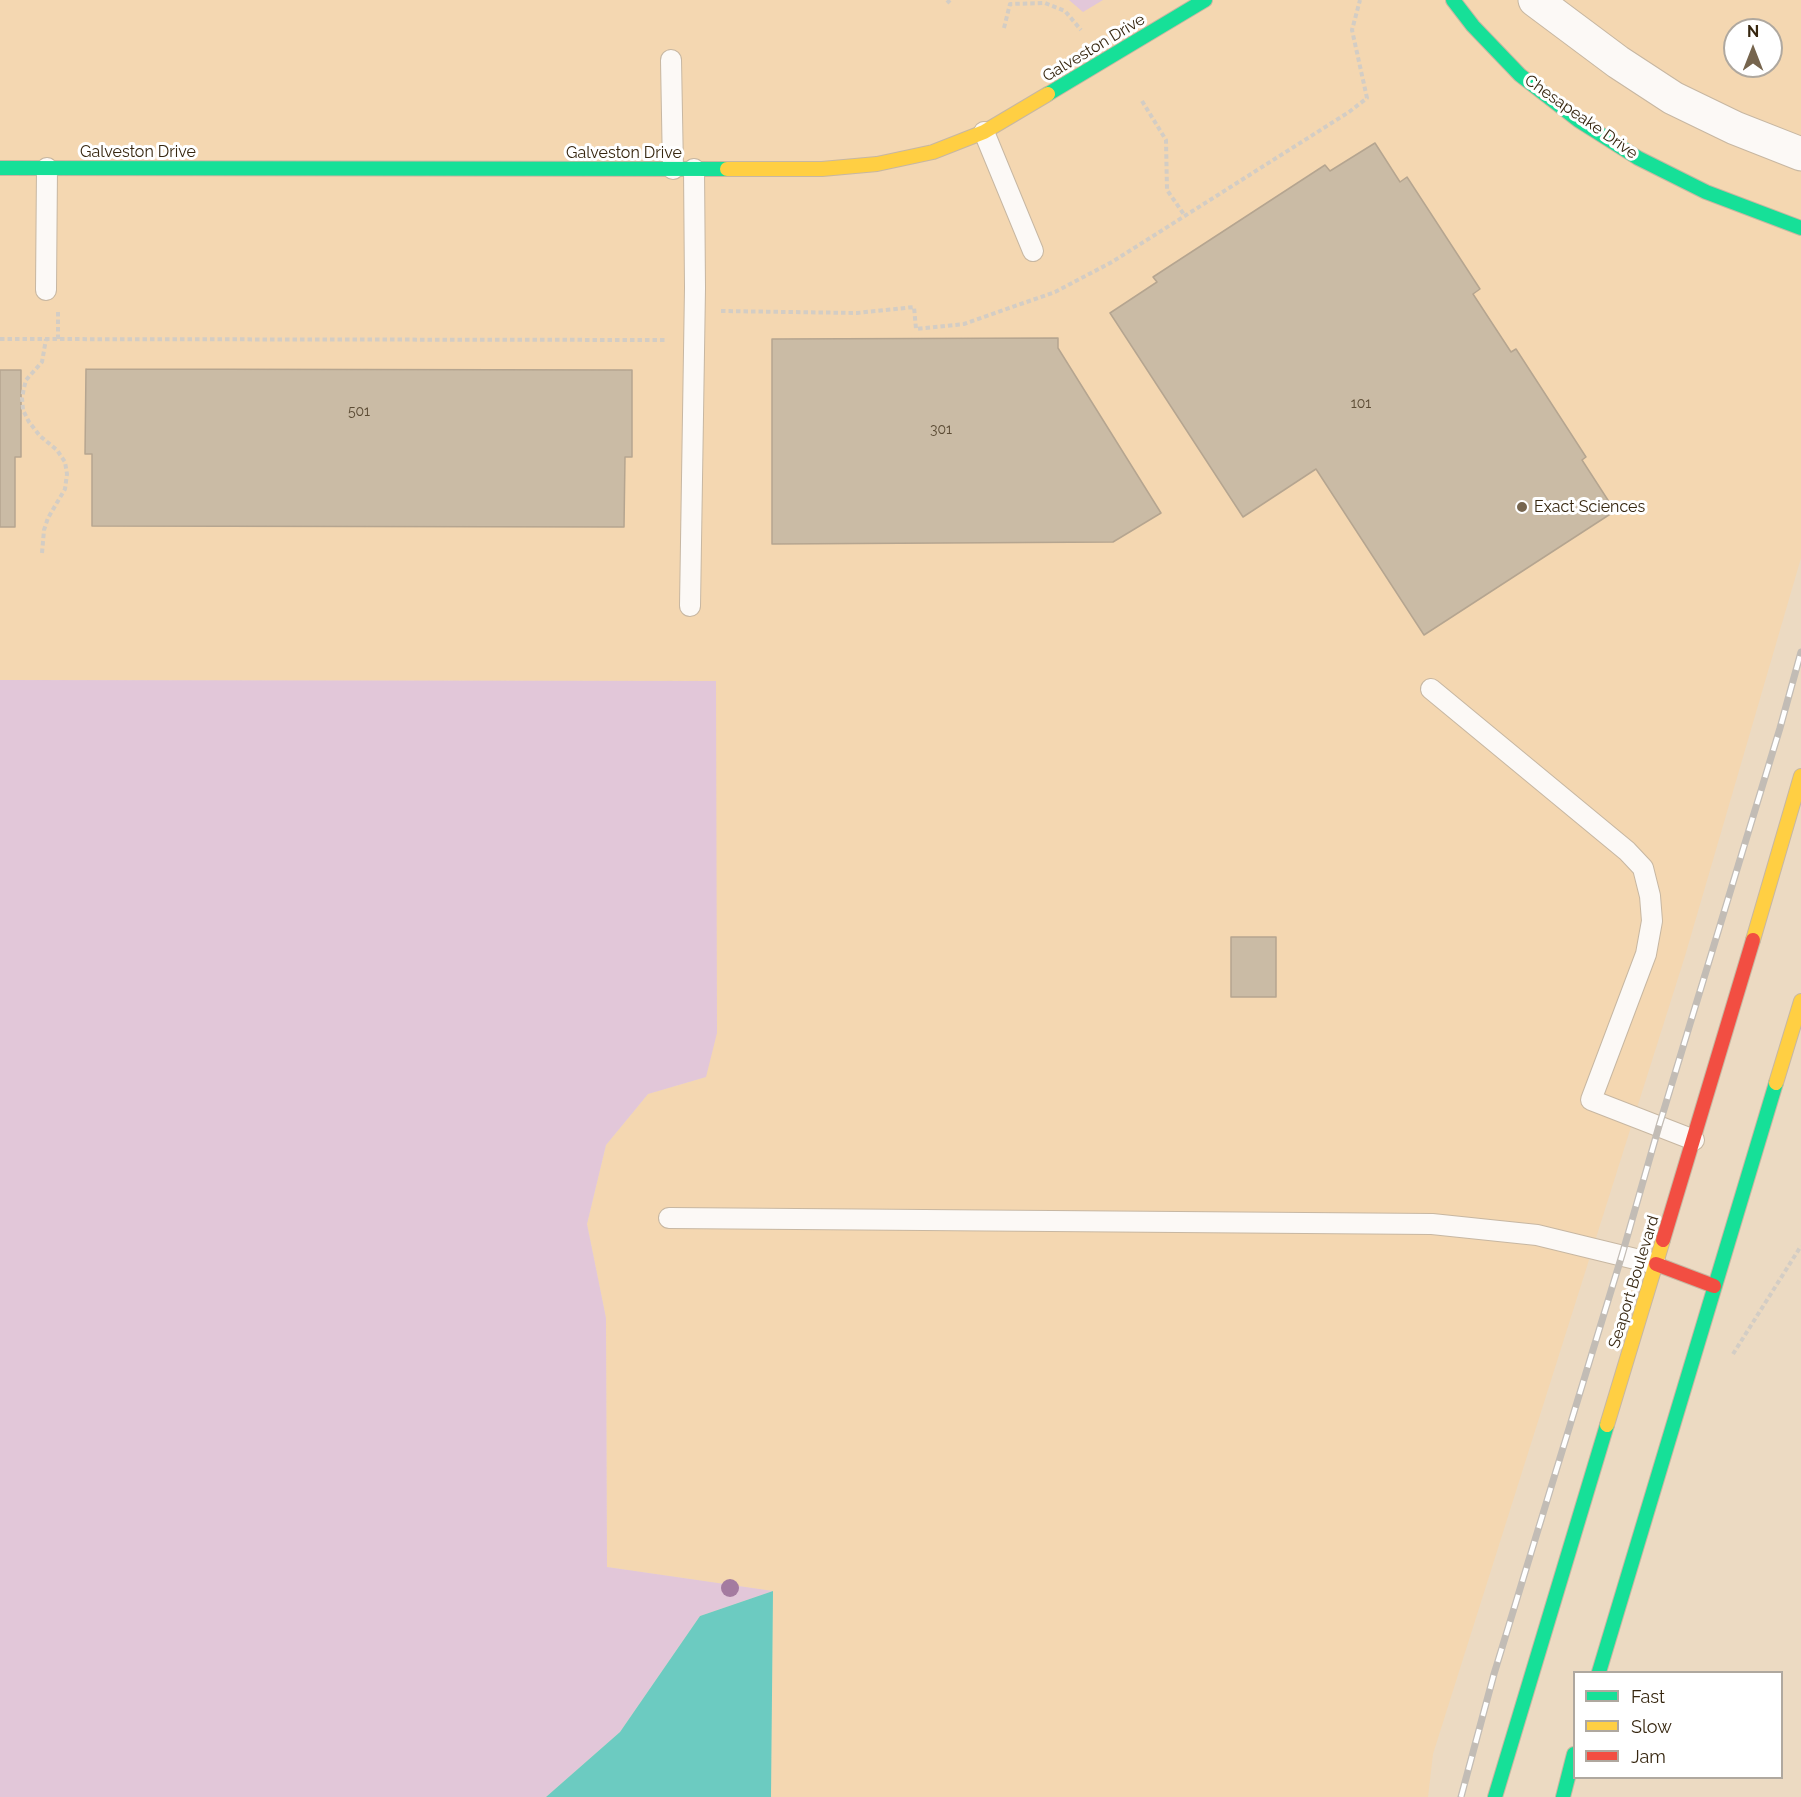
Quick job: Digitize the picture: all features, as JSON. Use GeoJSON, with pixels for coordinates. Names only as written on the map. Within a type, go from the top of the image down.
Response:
{"type":"FeatureCollection","features":[{"type":"Feature","properties":{"kind":"main road","name":"Galveston Drive"},"geometry":{"type":"LineString","coordinates":[[0,168],[822,169],[877,164],[933,152],[984,132],[1205,0]]}},
{"type":"Feature","properties":{"kind":"main road","name":"Chesapeake Drive"},"geometry":{"type":"LineString","coordinates":[[1453,0],[1473,26],[1520,75],[1578,120],[1638,158],[1706,192],[1801,228]]}},
{"type":"Feature","properties":{"kind":"main road","name":"Seaport Boulevard"},"geometry":{"type":"LineString","coordinates":[[1495,1797],[1695,1140],[1801,776]]}},
{"type":"Feature","properties":{"kind":"main road"},"geometry":{"type":"LineString","coordinates":[[1599,1671],[1801,1001]]}},
{"type":"Feature","properties":{"kind":"main road"},"geometry":{"type":"LineString","coordinates":[[1656,1264],[1714,1286]]}},
{"type":"Feature","properties":{"kind":"main road"},"geometry":{"type":"LineString","coordinates":[[1563,1797],[1573,1761]]}},
{"type":"Feature","properties":{"kind":"street"},"geometry":{"type":"LineString","coordinates":[[1535,0],[1618,62],[1673,98],[1735,128],[1801,154]]}},
{"type":"Feature","properties":{"kind":"lane"},"geometry":{"type":"LineString","coordinates":[[671,60],[673,169]]}},
{"type":"Feature","properties":{"kind":"lane"},"geometry":{"type":"LineString","coordinates":[[984,132],[1033,251]]}},
{"type":"Feature","properties":{"kind":"lane"},"geometry":{"type":"LineString","coordinates":[[46,290],[47,168]]}},
{"type":"Feature","properties":{"kind":"lane"},"geometry":{"type":"LineString","coordinates":[[690,606],[695,340],[694,169]]}},
{"type":"Feature","properties":{"kind":"lane"},"geometry":{"type":"LineString","coordinates":[[1431,689],[1628,851],[1643,868],[1650,896],[1652,921],[1646,954],[1591,1100],[1695,1140]]}},
{"type":"Feature","properties":{"kind":"lane"},"geometry":{"type":"LineString","coordinates":[[669,1218],[1432,1224],[1537,1235],[1656,1264]]}},
{"type":"Feature","properties":{"kind":"path"},"geometry":{"type":"LineString","coordinates":[[0,339],[719,340],[720,311],[856,313],[914,307],[916,329],[964,324],[1055,292],[1112,262],[1349,112],[1367,98],[1352,30],[1360,0]]}},
{"type":"Feature","properties":{"kind":"path"},"geometry":{"type":"LineString","coordinates":[[1004,28],[1010,4],[1045,3],[1065,11],[1081,30]]}},
{"type":"Feature","properties":{"kind":"path"},"geometry":{"type":"LineString","coordinates":[[1142,101],[1167,140],[1167,190],[1185,216]]}},
{"type":"Feature","properties":{"kind":"path"},"geometry":{"type":"LineString","coordinates":[[42,554],[44,530],[64,489],[67,474],[64,462],[57,450],[40,436],[23,410],[22,398],[26,380],[42,362],[46,339]]}},
{"type":"Feature","properties":{"kind":"path"},"geometry":{"type":"LineString","coordinates":[[1728,1361],[1801,1246]]}},
{"type":"Feature","properties":{"kind":"shaded area"},"geometry":{"type":"Polygon","coordinates":[[[0,0],[1801,0],[1801,558],[1685,956],[1433,1754],[1428,1797],[771,1797],[772,1591],[607,1567],[606,1318],[587,1224],[606,1145],[648,1094],[706,1077],[715,681],[0,680],[0,0]]]}},
{"type":"Feature","properties":{"kind":"shaded area"},"geometry":{"type":"Polygon","coordinates":[[[1069,0],[1103,0],[1083,12],[1069,0]]]}},
{"type":"Feature","properties":{"kind":"shaded area"},"geometry":{"type":"Polygon","coordinates":[[[0,680],[716,681],[717,1033],[706,1077],[648,1094],[606,1145],[587,1224],[606,1318],[607,1567],[773,1591],[700,1616],[620,1732],[546,1797],[0,1797],[0,680]]]}},
{"type":"Feature","properties":{"kind":"water"},"geometry":{"type":"Polygon","coordinates":[[[773,1591],[771,1797],[546,1797],[620,1732],[700,1616],[773,1591]]]}},
{"type":"Feature","properties":{"kind":"building"},"geometry":{"type":"Polygon","coordinates":[[[1375,143],[1400,182],[1407,177],[1480,289],[1473,294],[1511,352],[1516,349],[1586,457],[1582,460],[1615,511],[1424,635],[1316,469],[1243,517],[1110,313],[1157,282],[1153,277],[1325,165],[1330,171],[1375,143]]]}},
{"type":"Feature","properties":{"kind":"building"},"geometry":{"type":"Polygon","coordinates":[[[1058,338],[1058,348],[1161,513],[1113,542],[772,544],[772,339],[1058,338]]]}},
{"type":"Feature","properties":{"kind":"building"},"geometry":{"type":"Polygon","coordinates":[[[86,369],[632,370],[632,457],[625,457],[624,527],[92,526],[92,454],[85,454],[86,369]]]}},
{"type":"Feature","properties":{"kind":"building"},"geometry":{"type":"Polygon","coordinates":[[[0,370],[21,370],[21,457],[15,457],[15,527],[0,527],[0,370]]]}},
{"type":"Feature","properties":{"kind":"building"},"geometry":{"type":"Polygon","coordinates":[[[1231,937],[1276,937],[1276,997],[1231,997],[1231,937]]]}},
{"type":"Feature","properties":{"kind":"railway"},"geometry":{"type":"LineString","coordinates":[[1461,1797],[1494,1674],[1622,1255],[1801,652]]}},
{"type":"Feature","properties":{"kind":"traffic: fast"},"geometry":{"type":"LineString","coordinates":[[1048,94],[1205,0]]}},
{"type":"Feature","properties":{"kind":"traffic: fast"},"geometry":{"type":"LineString","coordinates":[[1453,0],[1473,26],[1520,75],[1578,120],[1638,158],[1706,192],[1801,228]]}},
{"type":"Feature","properties":{"kind":"traffic: fast"},"geometry":{"type":"LineString","coordinates":[[0,168],[727,169]]}},
{"type":"Feature","properties":{"kind":"traffic: fast"},"geometry":{"type":"LineString","coordinates":[[1599,1671],[1776,1083]]}},
{"type":"Feature","properties":{"kind":"traffic: fast"},"geometry":{"type":"LineString","coordinates":[[1495,1797],[1607,1425]]}},
{"type":"Feature","properties":{"kind":"traffic: fast"},"geometry":{"type":"LineString","coordinates":[[1563,1797],[1573,1758]]}},
{"type":"Feature","properties":{"kind":"traffic: slow"},"geometry":{"type":"LineString","coordinates":[[727,169],[822,169],[877,164],[933,152],[984,132],[1048,94]]}},
{"type":"Feature","properties":{"kind":"traffic: slow"},"geometry":{"type":"LineString","coordinates":[[1753,940],[1801,776]]}},
{"type":"Feature","properties":{"kind":"traffic: slow"},"geometry":{"type":"LineString","coordinates":[[1776,1083],[1801,1001]]}},
{"type":"Feature","properties":{"kind":"traffic: slow"},"geometry":{"type":"LineString","coordinates":[[1607,1425],[1663,1240]]}},
{"type":"Feature","properties":{"kind":"traffic: jam"},"geometry":{"type":"LineString","coordinates":[[1663,1240],[1753,940]]}},
{"type":"Feature","properties":{"kind":"traffic: jam"},"geometry":{"type":"LineString","coordinates":[[1656,1264],[1714,1286]]}},
{"type":"Feature","properties":{"kind":"place","name":"Exact Sciences"},"geometry":{"type":"Point","coordinates":[1522,507]}}]}
